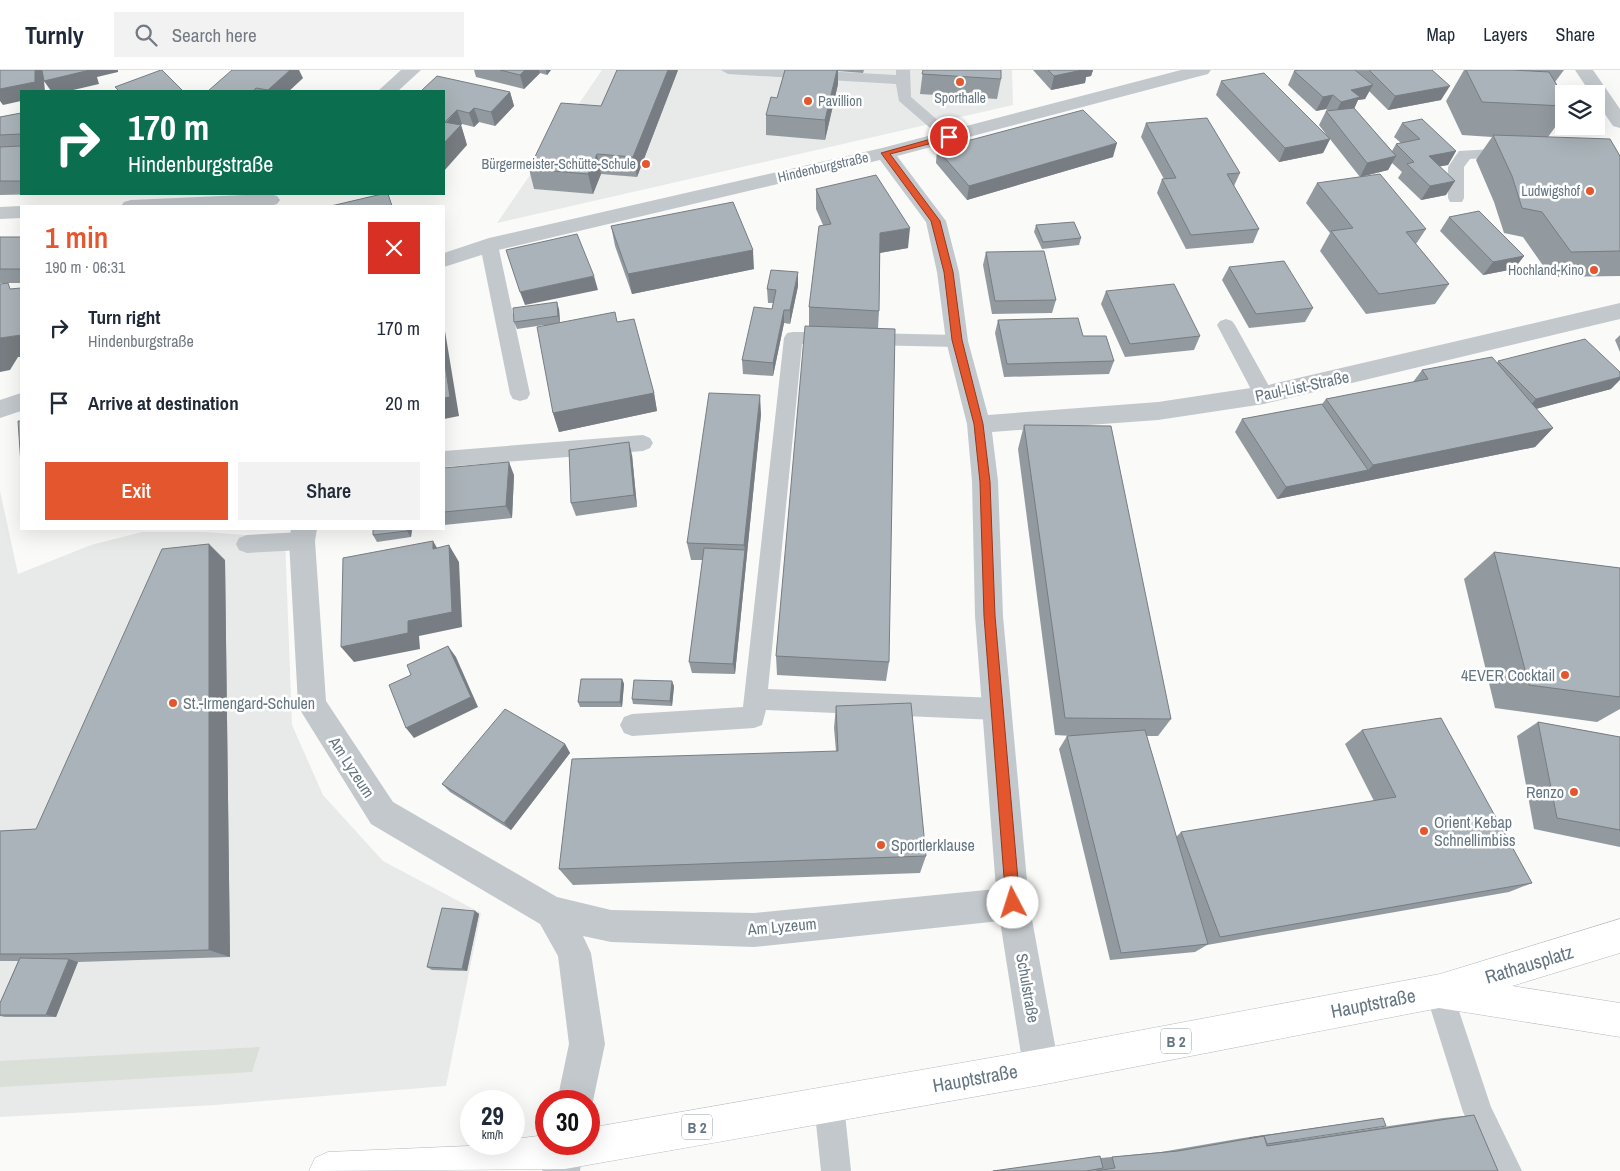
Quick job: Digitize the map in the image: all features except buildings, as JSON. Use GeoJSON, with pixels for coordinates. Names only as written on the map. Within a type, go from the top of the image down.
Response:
{"type":"FeatureCollection","features":[{"type":"Feature","properties":{"kind":"main road","name":"Rathausplatz"},"geometry":{"type":"LineString","coordinates":[[1439,991],[1620,936]]}},
{"type":"Feature","properties":{"kind":"main road","name":"Hauptstraße"},"geometry":{"type":"LineString","coordinates":[[600,1148],[1439,991],[1620,1020]]}},
{"type":"Feature","properties":{"kind":"main road","name":"Hauptstraße"},"geometry":{"type":"LineString","coordinates":[[328,1171],[440,1167],[564,1155]]}},
{"type":"Feature","properties":{"kind":"street"},"geometry":{"type":"LineString","coordinates":[[388,90],[412,70]]}},
{"type":"Feature","properties":{"kind":"street","name":"Hindenburgstraße"},"geometry":{"type":"LineString","coordinates":[[445,260],[489,245],[885,153],[1202,70]]}},
{"type":"Feature","properties":{"kind":"street"},"geometry":{"type":"LineString","coordinates":[[1584,70],[1620,122]]}},
{"type":"Feature","properties":{"kind":"street","name":"Schulstraße"},"geometry":{"type":"LineString","coordinates":[[885,153],[936,221],[948,272],[957,340],[978,424],[985,482],[989,616],[1013,903],[1041,1066]]}},
{"type":"Feature","properties":{"kind":"street"},"geometry":{"type":"LineString","coordinates":[[155,205],[274,200]]}},
{"type":"Feature","properties":{"kind":"street"},"geometry":{"type":"LineString","coordinates":[[0,213],[20,212]]}},
{"type":"Feature","properties":{"kind":"street","name":"Paul-List-Straße"},"geometry":{"type":"LineString","coordinates":[[978,424],[1090,418],[1264,395],[1620,311]]}},
{"type":"Feature","properties":{"kind":"street"},"geometry":{"type":"LineString","coordinates":[[0,409],[20,402]]}},
{"type":"Feature","properties":{"kind":"street","name":"Am Lyzeum"},"geometry":{"type":"LineString","coordinates":[[303,535],[312,704],[382,813],[552,912],[611,926],[754,930],[1013,903]]}},
{"type":"Feature","properties":{"kind":"street"},"geometry":{"type":"LineString","coordinates":[[552,912],[574,953],[587,1044],[577,1090]]}},
{"type":"Feature","properties":{"kind":"lane"},"geometry":{"type":"LineString","coordinates":[[728,70],[902,75],[904,98],[949,137]]}},
{"type":"Feature","properties":{"kind":"lane"},"geometry":{"type":"LineString","coordinates":[[1456,198],[1456,167],[1465,154],[1528,154]]}},
{"type":"Feature","properties":{"kind":"lane"},"geometry":{"type":"LineString","coordinates":[[489,245],[520,394]]}},
{"type":"Feature","properties":{"kind":"lane"},"geometry":{"type":"LineString","coordinates":[[1226,325],[1264,395]]}},
{"type":"Feature","properties":{"kind":"lane"},"geometry":{"type":"LineString","coordinates":[[632,725],[754,717],[793,338],[957,340]]}},
{"type":"Feature","properties":{"kind":"lane"},"geometry":{"type":"LineString","coordinates":[[445,459],[643,443]]}},
{"type":"Feature","properties":{"kind":"lane"},"geometry":{"type":"LineString","coordinates":[[247,544],[303,535]]}},
{"type":"Feature","properties":{"kind":"lane"},"geometry":{"type":"LineString","coordinates":[[755,699],[997,709]]}},
{"type":"Feature","properties":{"kind":"lane"},"geometry":{"type":"LineString","coordinates":[[1439,991],[1478,1112],[1507,1171]]}},
{"type":"Feature","properties":{"kind":"lane"},"geometry":{"type":"LineString","coordinates":[[829,1104],[836,1171]]}},
{"type":"Feature","properties":{"kind":"shaded area","name":"Bürgermeister-Schütte-Schule"},"geometry":{"type":"Polygon","coordinates":[[[602,70],[1012,70],[1013,105],[497,223],[602,70]]]}},
{"type":"Feature","properties":{"kind":"shaded area","name":"St.-Irmengard-Schulen"},"geometry":{"type":"Polygon","coordinates":[[[0,491],[18,574],[91,545],[142,532],[205,532],[285,538],[292,725],[323,795],[383,861],[481,913],[446,1086],[215,1105],[0,1117],[0,491]]]}},
{"type":"Feature","properties":{"kind":"shaded area"},"geometry":{"type":"Polygon","coordinates":[[[260,1047],[252,1072],[0,1087],[0,1061],[260,1047]]]}},
{"type":"Feature","properties":{"kind":"place","name":"Sporthalle"},"geometry":{"type":"Point","coordinates":[960,82]}},
{"type":"Feature","properties":{"kind":"place","name":"Pavillion"},"geometry":{"type":"Point","coordinates":[808,101]}},
{"type":"Feature","properties":{"kind":"place","name":"Bürgermeister-Schütte-Schule"},"geometry":{"type":"Point","coordinates":[646,164]}},
{"type":"Feature","properties":{"kind":"place","name":"Ludwigshof"},"geometry":{"type":"Point","coordinates":[1590,191]}},
{"type":"Feature","properties":{"kind":"place","name":"Hochland-Kino"},"geometry":{"type":"Point","coordinates":[1594,270]}},
{"type":"Feature","properties":{"kind":"place","name":"4EVER Cocktail"},"geometry":{"type":"Point","coordinates":[1565,675]}},
{"type":"Feature","properties":{"kind":"place","name":"St.-Irmengard-Schulen"},"geometry":{"type":"Point","coordinates":[173,703]}},
{"type":"Feature","properties":{"kind":"place","name":"Renzo"},"geometry":{"type":"Point","coordinates":[1574,792]}},
{"type":"Feature","properties":{"kind":"place","name":"Orient Kebap Schnellimbiss"},"geometry":{"type":"Point","coordinates":[1424,831]}},
{"type":"Feature","properties":{"kind":"place","name":"Sportlerklause"},"geometry":{"type":"Point","coordinates":[881,845]}},
{"type":"Feature","properties":{"kind":"route"},"geometry":{"type":"LineString","coordinates":[[949,137],[885,153],[906,178],[936,221],[948,272],[957,340],[978,424],[985,482],[989,616],[1013,903]]}}]}
